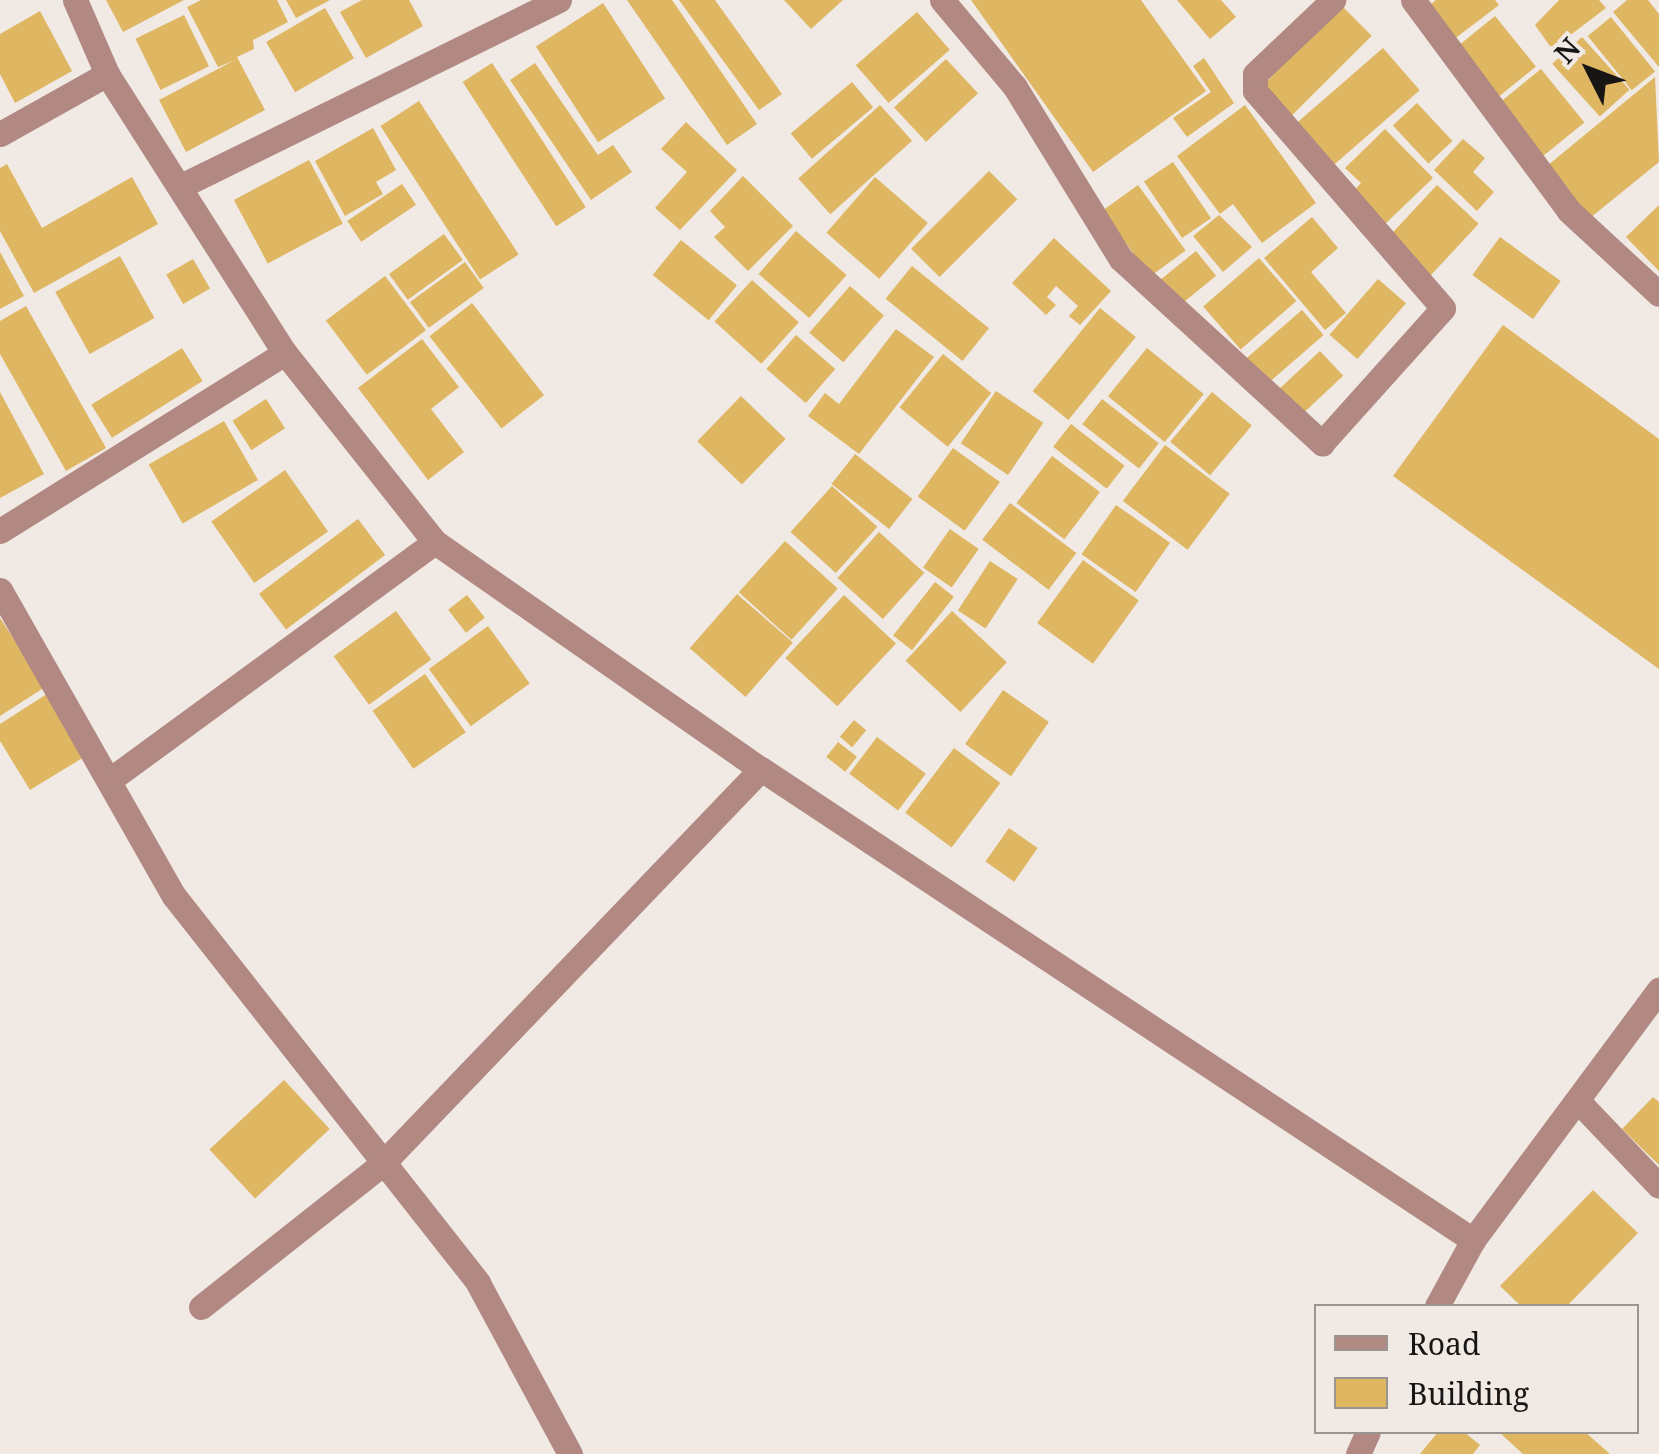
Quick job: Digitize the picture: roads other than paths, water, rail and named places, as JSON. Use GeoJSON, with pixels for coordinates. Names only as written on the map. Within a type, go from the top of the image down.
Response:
{"type":"FeatureCollection","features":[{"type":"Feature","properties":{"kind":"street"},"geometry":{"type":"LineString","coordinates":[[76,0],[107,74],[183,185],[286,353],[435,542],[761,769],[1474,1240]]}},
{"type":"Feature","properties":{"kind":"street"},"geometry":{"type":"LineString","coordinates":[[183,185],[558,0]]}},
{"type":"Feature","properties":{"kind":"street"},"geometry":{"type":"LineString","coordinates":[[942,0],[1015,86],[1121,259],[1322,444],[1442,308],[1254,91],[1256,74],[1333,0]]}},
{"type":"Feature","properties":{"kind":"street"},"geometry":{"type":"LineString","coordinates":[[1412,0],[1569,211],[1659,294]]}},
{"type":"Feature","properties":{"kind":"street"},"geometry":{"type":"LineString","coordinates":[[0,134],[107,74]]}},
{"type":"Feature","properties":{"kind":"street"},"geometry":{"type":"LineString","coordinates":[[0,531],[286,353]]}},
{"type":"Feature","properties":{"kind":"street"},"geometry":{"type":"LineString","coordinates":[[111,779],[435,542]]}},
{"type":"Feature","properties":{"kind":"street"},"geometry":{"type":"LineString","coordinates":[[0,590],[111,779],[174,896],[478,1283],[570,1454]]}},
{"type":"Feature","properties":{"kind":"street"},"geometry":{"type":"LineString","coordinates":[[201,1307],[382,1164],[761,769]]}},
{"type":"Feature","properties":{"kind":"street"},"geometry":{"type":"LineString","coordinates":[[1437,1304],[1474,1240],[1659,990]]}},
{"type":"Feature","properties":{"kind":"street"},"geometry":{"type":"LineString","coordinates":[[1578,1102],[1659,1186]]}}]}
